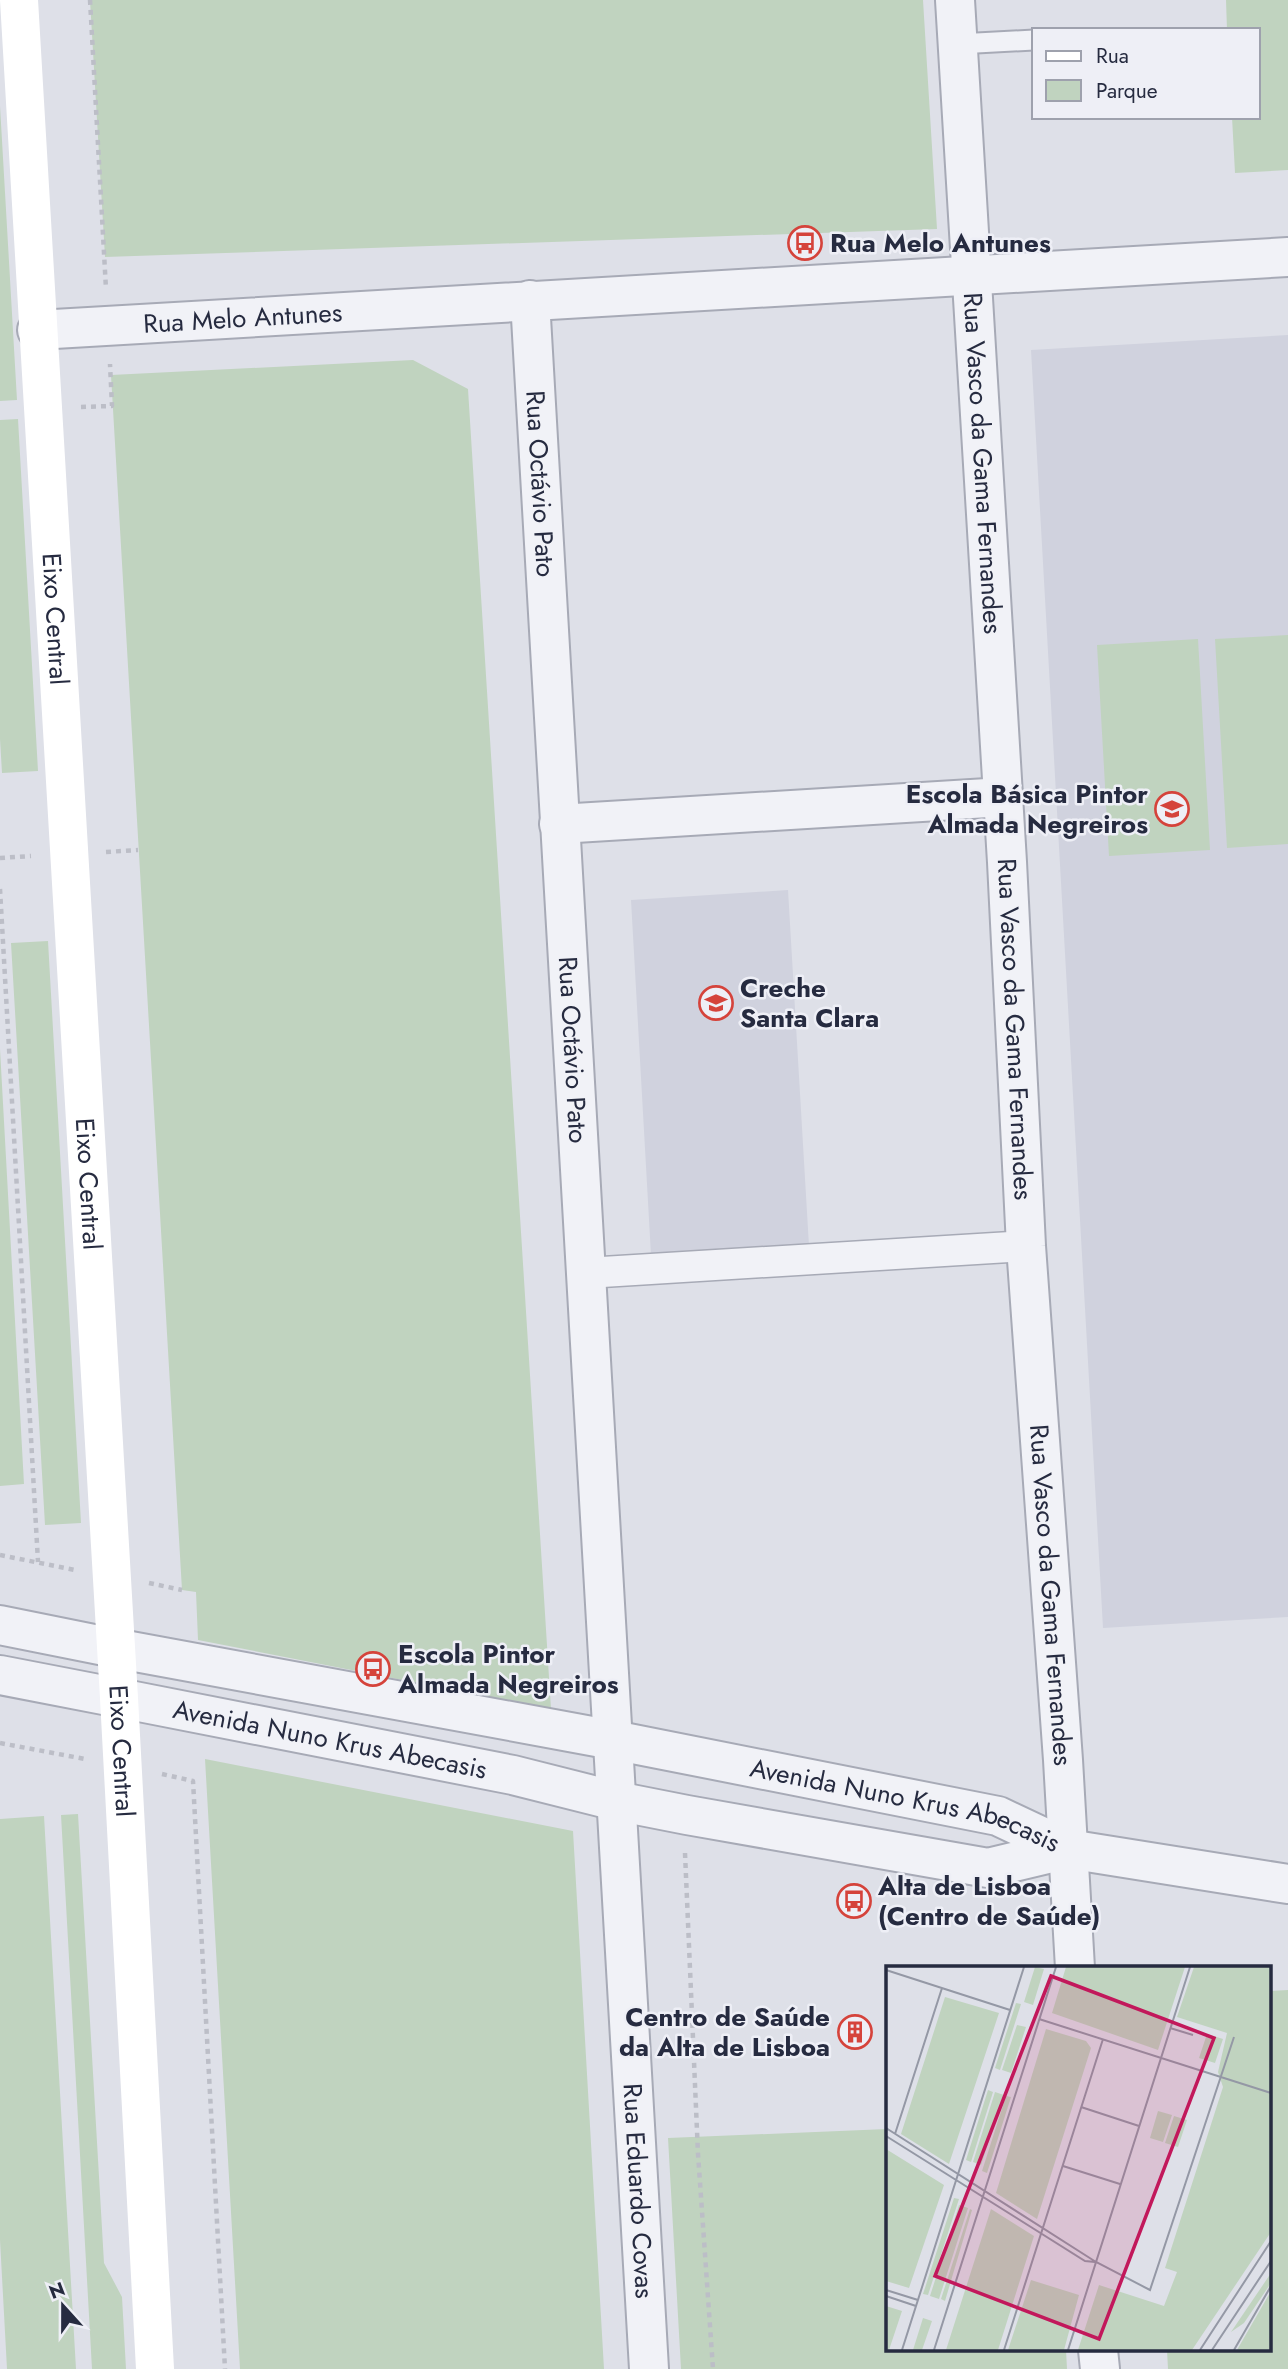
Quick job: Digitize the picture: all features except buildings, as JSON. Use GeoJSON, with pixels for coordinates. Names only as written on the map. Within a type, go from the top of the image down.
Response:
{"type":"FeatureCollection","features":[{"type":"Feature","properties":{"kind":"main road","name":"Eixo Central"},"geometry":{"type":"LineString","coordinates":[[19,0],[119,1698],[155,2369]]}},
{"type":"Feature","properties":{"kind":"street","name":"Rua Vasco da Gama Fernandes"},"geometry":{"type":"LineString","coordinates":[[955,0],[1004,797],[1026,1246],[1075,1966]]}},
{"type":"Feature","properties":{"kind":"street","name":"Rua Melo Antunes"},"geometry":{"type":"LineString","coordinates":[[37,330],[1288,257]]}},
{"type":"Feature","properties":{"kind":"street","name":"Rua Octávio Pato"},"geometry":{"type":"LineString","coordinates":[[530,300],[616,1801]]}},
{"type":"Feature","properties":{"kind":"street"},"geometry":{"type":"LineString","coordinates":[[559,824],[1004,797]]}},
{"type":"Feature","properties":{"kind":"street"},"geometry":{"type":"LineString","coordinates":[[586,1273],[1026,1246]]}},
{"type":"Feature","properties":{"kind":"street","name":"Avenida Nuno Krus Abecasis"},"geometry":{"type":"LineString","coordinates":[[0,1625],[998,1816],[1068,1849]]}},
{"type":"Feature","properties":{"kind":"street","name":"Avenida Nuno Krus Abecasis"},"geometry":{"type":"LineString","coordinates":[[0,1675],[513,1775],[616,1801],[687,1815],[988,1868],[1068,1849]]}},
{"type":"Feature","properties":{"kind":"street","name":"Rua Eduardo Covas"},"geometry":{"type":"LineString","coordinates":[[616,1801],[649,2369]]}},
{"type":"Feature","properties":{"kind":"street"},"geometry":{"type":"LineString","coordinates":[[1068,1849],[1288,1884]]}},
{"type":"Feature","properties":{"kind":"lane"},"geometry":{"type":"LineString","coordinates":[[958,44],[1032,40]]}},
{"type":"Feature","properties":{"kind":"path"},"geometry":{"type":"LineString","coordinates":[[43,409],[112,405],[90,0]]}},
{"type":"Feature","properties":{"kind":"path"},"geometry":{"type":"LineString","coordinates":[[0,889],[38,1562]]}},
{"type":"Feature","properties":{"kind":"path"},"geometry":{"type":"LineString","coordinates":[[192,1780],[226,2369]]}},
{"type":"Feature","properties":{"kind":"path"},"geometry":{"type":"LineString","coordinates":[[687,1815],[684,1834],[697,2141],[713,2369]]}},
{"type":"Feature","properties":{"kind":"shaded area","name":"Escola Básica Pintor Almada Negreiros"},"geometry":{"type":"Polygon","coordinates":[[[1288,335],[1288,1617],[1103,1628],[1031,350],[1288,335]]]}},
{"type":"Feature","properties":{"kind":"shaded area","name":"Creche Santa Clara"},"geometry":{"type":"Polygon","coordinates":[[[788,890],[809,1246],[651,1255],[631,900],[788,890]]]}},
{"type":"Feature","properties":{"kind":"green space"},"geometry":{"type":"Polygon","coordinates":[[[90,0],[923,0],[937,229],[105,257],[90,0]]]}},
{"type":"Feature","properties":{"kind":"green space"},"geometry":{"type":"Polygon","coordinates":[[[1226,0],[1288,0],[1288,170],[1235,173],[1232,119],[1260,119],[1260,28],[1227,28],[1226,0]]]}},
{"type":"Feature","properties":{"kind":"green space"},"geometry":{"type":"Polygon","coordinates":[[[0,106],[17,400],[0,401],[0,106]]]}},
{"type":"Feature","properties":{"kind":"green space"},"geometry":{"type":"Polygon","coordinates":[[[413,360],[468,389],[551,1709],[198,1640],[196,1592],[182,1590],[111,375],[413,360]]]}},
{"type":"Feature","properties":{"kind":"green space"},"geometry":{"type":"Polygon","coordinates":[[[18,419],[38,771],[2,773],[0,420],[18,419]]]}},
{"type":"Feature","properties":{"kind":"green space"},"geometry":{"type":"Polygon","coordinates":[[[1288,635],[1288,844],[1227,848],[1215,639],[1288,635]]]}},
{"type":"Feature","properties":{"kind":"green space"},"geometry":{"type":"Polygon","coordinates":[[[1198,639],[1210,850],[1109,856],[1097,645],[1198,639]]]}},
{"type":"Feature","properties":{"kind":"green space"},"geometry":{"type":"Polygon","coordinates":[[[48,941],[81,1523],[45,1525],[11,943],[48,941]]]}},
{"type":"Feature","properties":{"kind":"green space"},"geometry":{"type":"Polygon","coordinates":[[[0,1049],[24,1484],[0,1486],[0,1049]]]}},
{"type":"Feature","properties":{"kind":"green space"},"geometry":{"type":"Polygon","coordinates":[[[205,1759],[573,1831],[604,2369],[240,2369],[205,1759]]]}},
{"type":"Feature","properties":{"kind":"green space"},"geometry":{"type":"Polygon","coordinates":[[[78,1814],[104,2263],[122,2297],[126,2369],[92,2369],[61,1815],[78,1814]]]}},
{"type":"Feature","properties":{"kind":"green space"},"geometry":{"type":"Polygon","coordinates":[[[44,1816],[76,2369],[7,2369],[0,2240],[0,1819],[44,1816]]]}},
{"type":"Feature","properties":{"kind":"green space"},"geometry":{"type":"Polygon","coordinates":[[[1288,1990],[1288,2369],[1168,2369],[1167,2352],[1270,2352],[1270,1991],[1288,1990]]]}},
{"type":"Feature","properties":{"kind":"green space"},"geometry":{"type":"Polygon","coordinates":[[[886,2129],[886,2352],[1066,2352],[1067,2369],[681,2369],[668,2138],[886,2129]]]}},
{"type":"Feature","properties":{"kind":"place","name":"Rua Melo Antunes"},"geometry":{"type":"Point","coordinates":[805,243]}},
{"type":"Feature","properties":{"kind":"place","name":"Escola Básica Pintor Almada Negreiros"},"geometry":{"type":"Point","coordinates":[1172,809]}},
{"type":"Feature","properties":{"kind":"place","name":"Creche Santa Clara"},"geometry":{"type":"Point","coordinates":[716,1003]}},
{"type":"Feature","properties":{"kind":"place","name":"Escola Pintor Almada Negreiros"},"geometry":{"type":"Point","coordinates":[373,1669]}},
{"type":"Feature","properties":{"kind":"place","name":"Alta de Lisboa (Centro de Saúde)"},"geometry":{"type":"Point","coordinates":[854,1901]}},
{"type":"Feature","properties":{"kind":"place","name":"Centro de Saúde da Alta de Lisboa"},"geometry":{"type":"Point","coordinates":[855,2032]}}]}
